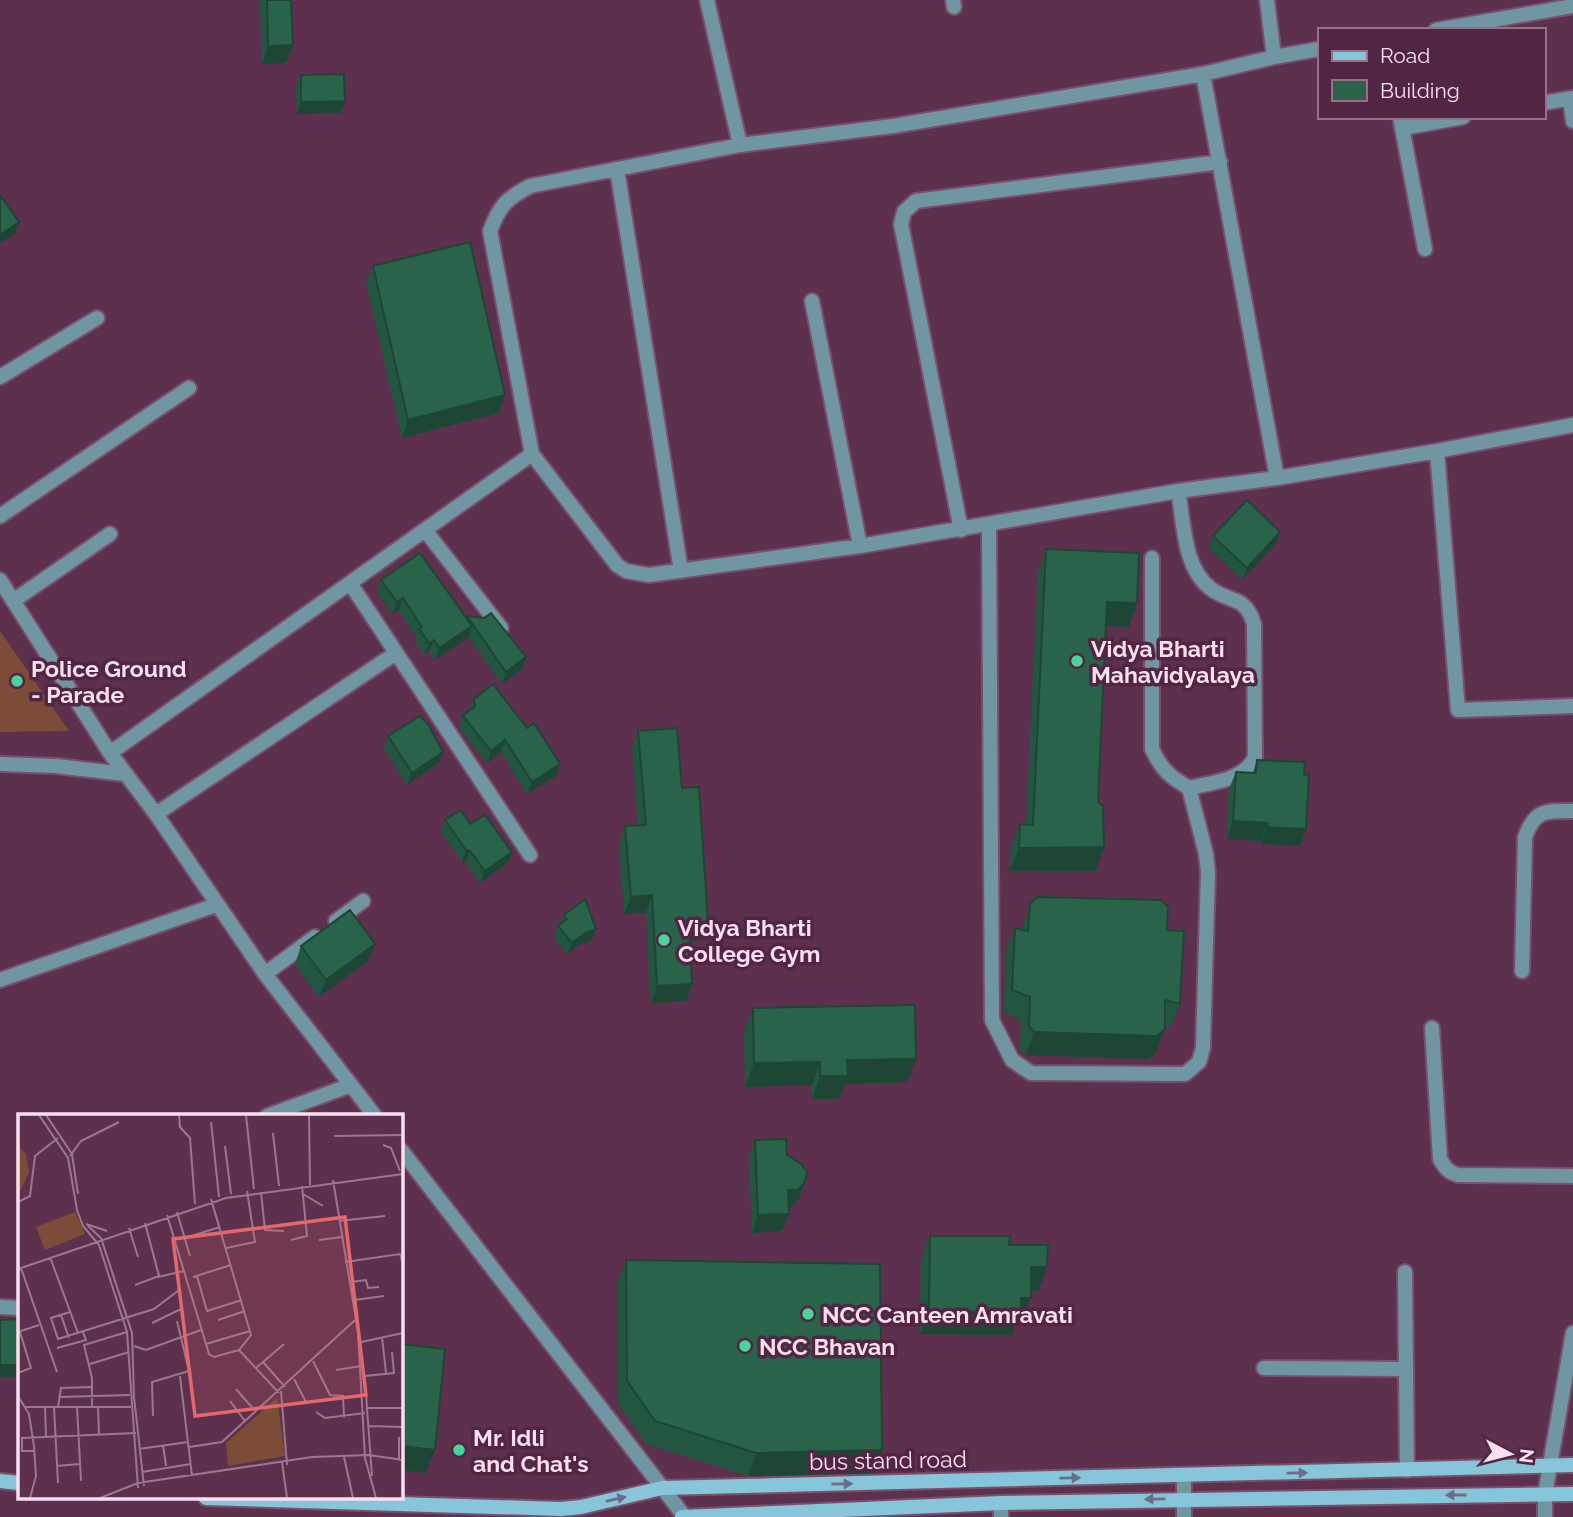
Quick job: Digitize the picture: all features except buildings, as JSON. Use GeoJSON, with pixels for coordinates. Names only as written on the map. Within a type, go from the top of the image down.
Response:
{"type":"FeatureCollection","features":[{"type":"Feature","properties":{"kind":"street"},"geometry":{"type":"LineString","coordinates":[[707,0],[740,145]]}},
{"type":"Feature","properties":{"kind":"street"},"geometry":{"type":"LineString","coordinates":[[1268,0],[1274,57]]}},
{"type":"Feature","properties":{"kind":"street"},"geometry":{"type":"LineString","coordinates":[[1447,28],[1573,6]]}},
{"type":"Feature","properties":{"kind":"street"},"geometry":{"type":"LineString","coordinates":[[1318,49],[1203,74],[893,127],[740,145],[530,186],[508,198],[498,211],[490,231],[532,454],[617,565],[636,574],[649,575],[961,530],[1178,491],[1278,478],[1437,451],[1573,425]]}},
{"type":"Feature","properties":{"kind":"street"},"geometry":{"type":"LineString","coordinates":[[1203,74],[1278,478]]}},
{"type":"Feature","properties":{"kind":"street"},"geometry":{"type":"LineString","coordinates":[[1545,103],[1571,99],[1573,121]]}},
{"type":"Feature","properties":{"kind":"street"},"geometry":{"type":"LineString","coordinates":[[1425,249],[1402,122],[1439,119]]}},
{"type":"Feature","properties":{"kind":"street"},"geometry":{"type":"LineString","coordinates":[[961,530],[901,224],[908,205],[916,201],[1220,162]]}},
{"type":"Feature","properties":{"kind":"street"},"geometry":{"type":"LineString","coordinates":[[617,169],[681,571]]}},
{"type":"Feature","properties":{"kind":"street"},"geometry":{"type":"LineString","coordinates":[[812,301],[860,546]]}},
{"type":"Feature","properties":{"kind":"street"},"geometry":{"type":"LineString","coordinates":[[0,377],[97,318]]}},
{"type":"Feature","properties":{"kind":"street"},"geometry":{"type":"LineString","coordinates":[[0,516],[189,388]]}},
{"type":"Feature","properties":{"kind":"street"},"geometry":{"type":"LineString","coordinates":[[1437,451],[1458,710],[1573,706]]}},
{"type":"Feature","properties":{"kind":"street"},"geometry":{"type":"LineString","coordinates":[[110,753],[532,454]]}},
{"type":"Feature","properties":{"kind":"street"},"geometry":{"type":"LineString","coordinates":[[1152,558],[1152,749],[1169,777],[1189,788],[1242,774],[1250,767],[1255,757],[1254,624],[1244,604],[1210,588],[1191,561],[1178,491]]}},
{"type":"Feature","properties":{"kind":"street"},"geometry":{"type":"LineString","coordinates":[[989,525],[992,1020],[1012,1060],[1031,1073],[1185,1074],[1199,1062],[1203,1048],[1208,872],[1189,788]]}},
{"type":"Feature","properties":{"kind":"street"},"geometry":{"type":"LineString","coordinates":[[425,530],[510,640]]}},
{"type":"Feature","properties":{"kind":"street"},"geometry":{"type":"LineString","coordinates":[[13,601],[110,534]]}},
{"type":"Feature","properties":{"kind":"street"},"geometry":{"type":"LineString","coordinates":[[0,580],[110,753],[156,814],[216,905],[265,974],[373,1114]]}},
{"type":"Feature","properties":{"kind":"street"},"geometry":{"type":"LineString","coordinates":[[350,583],[530,855]]}},
{"type":"Feature","properties":{"kind":"street"},"geometry":{"type":"LineString","coordinates":[[156,814],[396,653]]}},
{"type":"Feature","properties":{"kind":"street"},"geometry":{"type":"LineString","coordinates":[[0,764],[56,766],[125,774]]}},
{"type":"Feature","properties":{"kind":"street"},"geometry":{"type":"LineString","coordinates":[[1522,971],[1525,837],[1535,817],[1546,811],[1573,811]]}},
{"type":"Feature","properties":{"kind":"street"},"geometry":{"type":"LineString","coordinates":[[265,974],[363,901]]}},
{"type":"Feature","properties":{"kind":"street"},"geometry":{"type":"LineString","coordinates":[[0,980],[216,905]]}},
{"type":"Feature","properties":{"kind":"street"},"geometry":{"type":"LineString","coordinates":[[1432,1028],[1440,1159],[1444,1168],[1458,1175],[1573,1176]]}},
{"type":"Feature","properties":{"kind":"street"},"geometry":{"type":"LineString","coordinates":[[272,1114],[351,1085]]}},
{"type":"Feature","properties":{"kind":"street"},"geometry":{"type":"LineString","coordinates":[[402,1151],[684,1517]]}},
{"type":"Feature","properties":{"kind":"street"},"geometry":{"type":"LineString","coordinates":[[1405,1272],[1407,1470]]}},
{"type":"Feature","properties":{"kind":"street"},"geometry":{"type":"LineString","coordinates":[[0,1307],[18,1308]]}},
{"type":"Feature","properties":{"kind":"street"},"geometry":{"type":"LineString","coordinates":[[1545,1517],[1545,1495],[1573,1333]]}},
{"type":"Feature","properties":{"kind":"street"},"geometry":{"type":"LineString","coordinates":[[1264,1368],[1406,1369]]}},
{"type":"Feature","properties":{"kind":"street","name":"bus stand road"},"geometry":{"type":"LineString","coordinates":[[290,1500],[561,1509],[581,1507],[662,1488],[1573,1465]]}},
{"type":"Feature","properties":{"kind":"street"},"geometry":{"type":"LineString","coordinates":[[1184,1475],[1184,1517]]}},
{"type":"Feature","properties":{"kind":"street"},"geometry":{"type":"LineString","coordinates":[[0,1481],[18,1483]]}},
{"type":"Feature","properties":{"kind":"street","name":"bus stand road"},"geometry":{"type":"LineString","coordinates":[[684,1517],[1001,1510],[1184,1499],[1573,1494]]}},
{"type":"Feature","properties":{"kind":"shaded area","name":"Police Ground - Parade"},"geometry":{"type":"Polygon","coordinates":[[[0,631],[69,731],[0,732],[0,631]]]}},
{"type":"Feature","properties":{"kind":"place","name":"Vidya Bharti Mahavidyalaya"},"geometry":{"type":"Point","coordinates":[1077,661]}},
{"type":"Feature","properties":{"kind":"place","name":"Police Ground - Parade"},"geometry":{"type":"Point","coordinates":[17,681]}},
{"type":"Feature","properties":{"kind":"place","name":"Vidya Bharti College Gym"},"geometry":{"type":"Point","coordinates":[664,940]}},
{"type":"Feature","properties":{"kind":"place","name":"NCC Canteen Amravati"},"geometry":{"type":"Point","coordinates":[808,1314]}},
{"type":"Feature","properties":{"kind":"place","name":"NCC Bhavan"},"geometry":{"type":"Point","coordinates":[745,1346]}},
{"type":"Feature","properties":{"kind":"place","name":"Mr. Idli and Chat's"},"geometry":{"type":"Point","coordinates":[459,1450]}}]}
